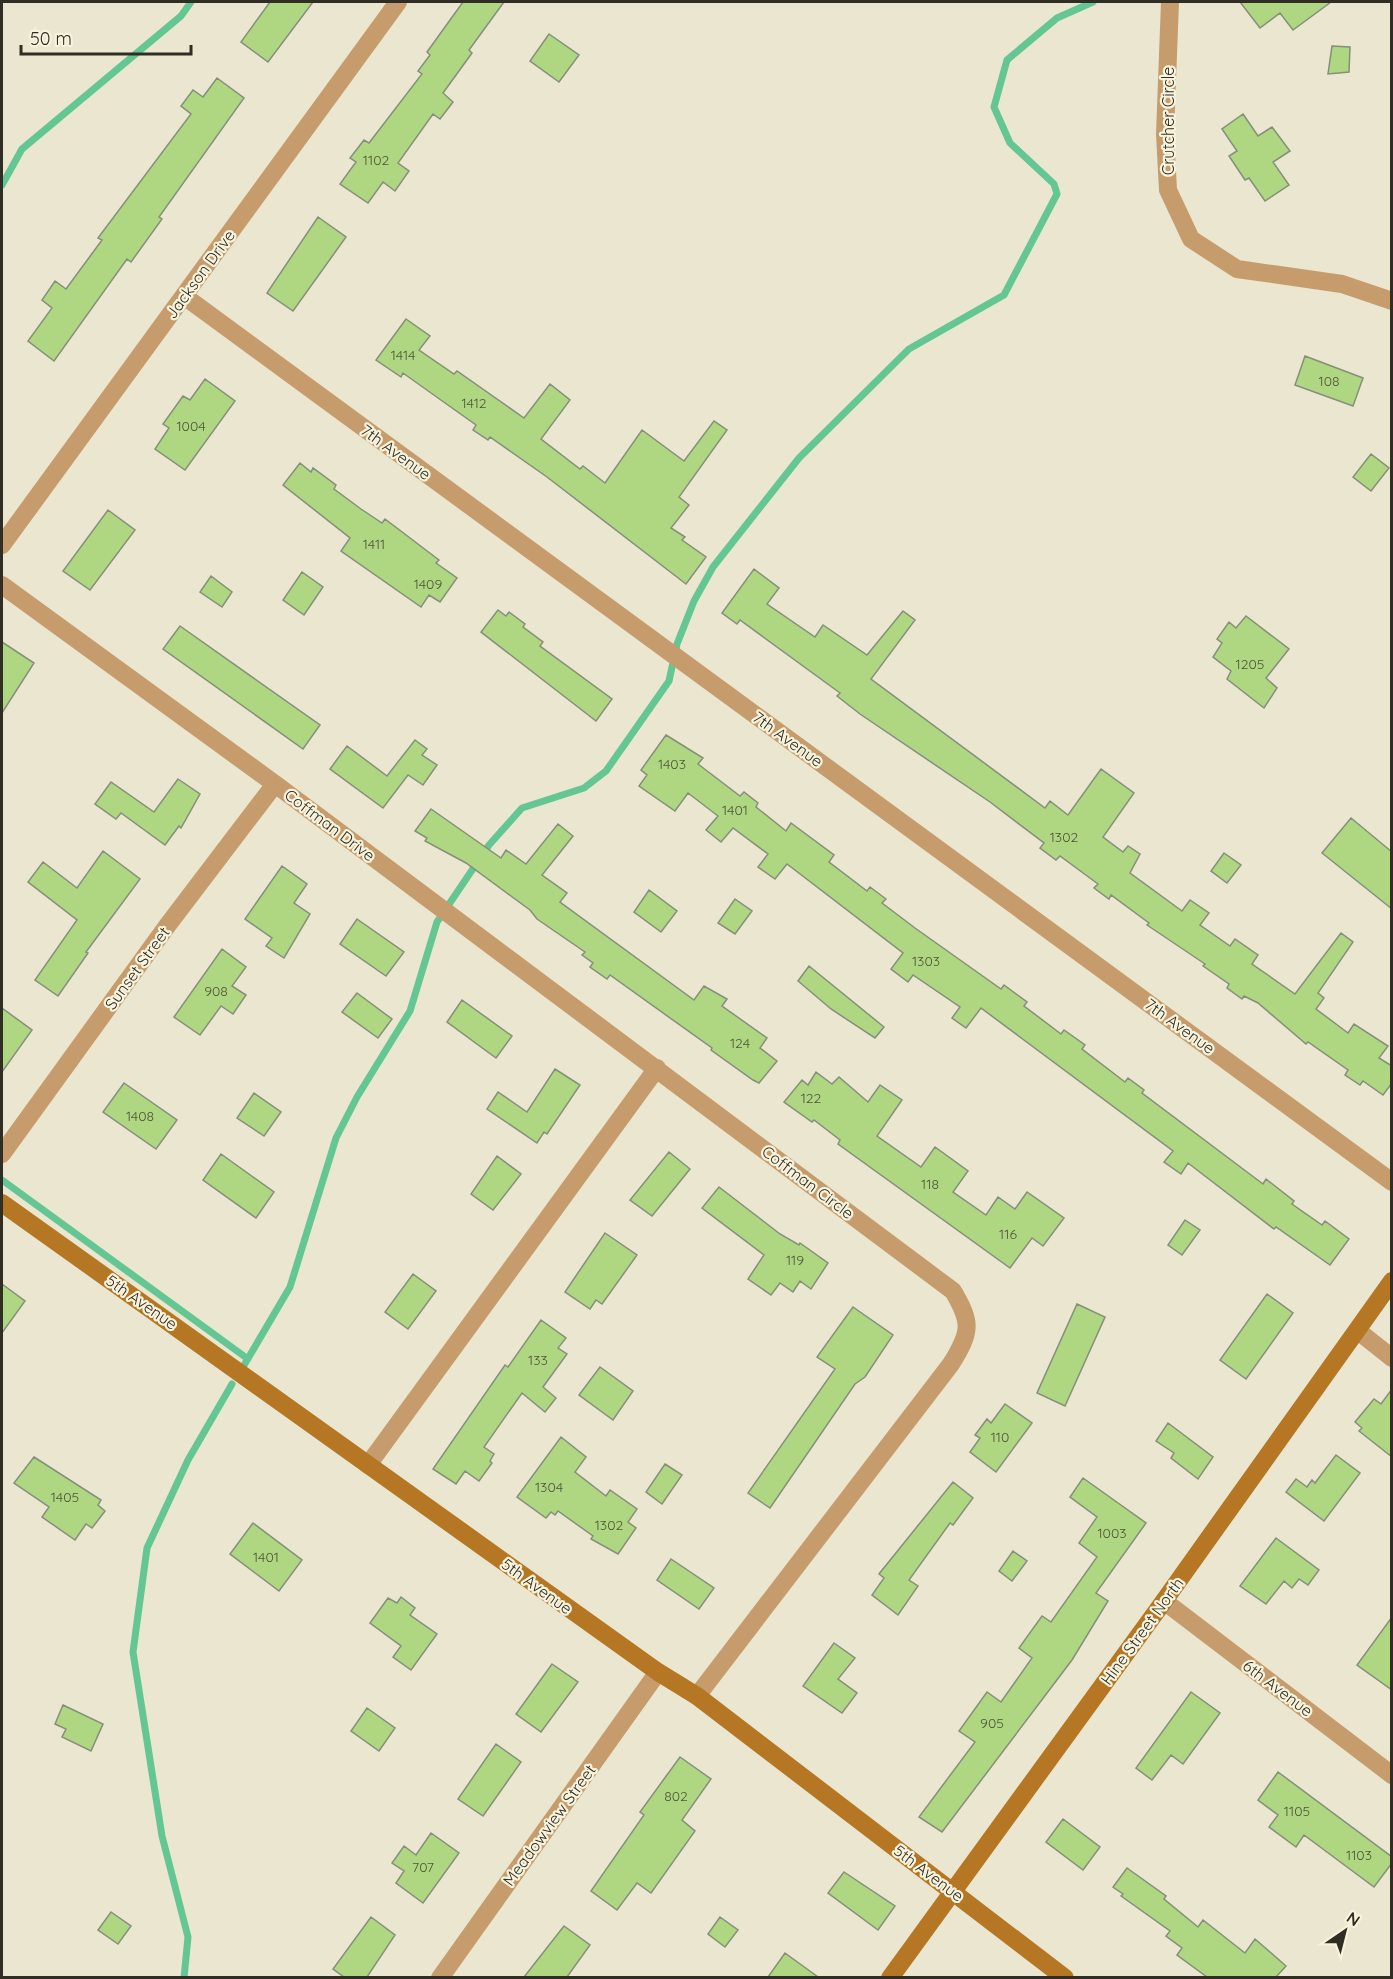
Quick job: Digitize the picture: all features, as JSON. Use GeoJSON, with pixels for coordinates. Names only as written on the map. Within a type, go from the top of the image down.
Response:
{"type":"FeatureCollection","features":[{"type":"Feature","properties":{"kind":"street","name":"Jackson Drive"},"geometry":{"type":"LineString","coordinates":[[2,545],[398,2]]}},
{"type":"Feature","properties":{"kind":"street","name":"Crutcher Circle"},"geometry":{"type":"LineString","coordinates":[[1170,2],[1165,134],[1168,190],[1191,239],[1237,269],[1342,284],[1392,301]]}},
{"type":"Feature","properties":{"kind":"street","name":"7th Avenue"},"geometry":{"type":"LineString","coordinates":[[184,296],[1392,1182]]}},
{"type":"Feature","properties":{"kind":"street","name":"Coffman Drive"},"geometry":{"type":"LineString","coordinates":[[2,585],[275,784],[657,1068]]}},
{"type":"Feature","properties":{"kind":"street","name":"Sunset Street"},"geometry":{"type":"LineString","coordinates":[[2,1154],[167,926],[275,784]]}},
{"type":"Feature","properties":{"kind":"street"},"geometry":{"type":"LineString","coordinates":[[368,1465],[657,1068]]}},
{"type":"Feature","properties":{"kind":"street","name":"Coffman Circle"},"geometry":{"type":"LineString","coordinates":[[657,1068],[953,1291],[966,1313],[966,1340],[951,1364],[697,1696]]}},
{"type":"Feature","properties":{"kind":"street","name":"5th Avenue"},"geometry":{"type":"LineString","coordinates":[[2,1203],[658,1672],[697,1696],[1065,1977]]}},
{"type":"Feature","properties":{"kind":"street","name":"Hine Street North"},"geometry":{"type":"LineString","coordinates":[[890,1977],[1164,1601],[1392,1281]]}},
{"type":"Feature","properties":{"kind":"street"},"geometry":{"type":"LineString","coordinates":[[1358,1331],[1392,1358]]}},
{"type":"Feature","properties":{"kind":"street","name":"6th Avenue"},"geometry":{"type":"LineString","coordinates":[[1164,1601],[1392,1774]]}},
{"type":"Feature","properties":{"kind":"street","name":"Meadowview Street"},"geometry":{"type":"LineString","coordinates":[[440,1977],[658,1672]]}},
{"type":"Feature","properties":{"kind":"building"},"geometry":{"type":"Polygon","coordinates":[[[270,2],[313,2],[268,62],[241,42],[270,2]]]}},
{"type":"Feature","properties":{"kind":"building"},"geometry":{"type":"Polygon","coordinates":[[[463,2],[504,2],[469,50],[472,53],[443,93],[453,102],[440,119],[433,114],[398,163],[409,171],[395,191],[383,182],[368,203],[340,184],[356,162],[350,158],[364,140],[369,143],[422,74],[418,71],[430,55],[427,52],[463,2]]]}},
{"type":"Feature","properties":{"kind":"building"},"geometry":{"type":"Polygon","coordinates":[[[1240,2],[1331,2],[1293,30],[1280,13],[1260,28],[1240,2]]]}},
{"type":"Feature","properties":{"kind":"building"},"geometry":{"type":"Polygon","coordinates":[[[549,34],[579,55],[559,82],[530,61],[549,34]]]}},
{"type":"Feature","properties":{"kind":"building"},"geometry":{"type":"Polygon","coordinates":[[[1332,46],[1350,47],[1349,72],[1328,74],[1332,46]]]}},
{"type":"Feature","properties":{"kind":"building"},"geometry":{"type":"Polygon","coordinates":[[[217,78],[244,98],[159,217],[162,219],[131,262],[127,259],[54,361],[28,341],[52,308],[42,300],[55,281],[66,289],[102,240],[98,238],[191,114],[181,106],[193,90],[203,97],[217,78]]]}},
{"type":"Feature","properties":{"kind":"building"},"geometry":{"type":"Polygon","coordinates":[[[1243,114],[1258,136],[1272,127],[1290,151],[1273,162],[1289,185],[1265,201],[1249,178],[1245,180],[1229,156],[1237,151],[1222,129],[1243,114]]]}},
{"type":"Feature","properties":{"kind":"building"},"geometry":{"type":"Polygon","coordinates":[[[318,217],[346,237],[293,311],[267,293],[318,217]]]}},
{"type":"Feature","properties":{"kind":"building"},"geometry":{"type":"Polygon","coordinates":[[[406,319],[430,336],[419,350],[454,374],[457,371],[524,418],[550,384],[570,400],[541,439],[580,469],[583,466],[605,483],[642,430],[684,461],[714,421],[727,430],[679,497],[689,505],[671,528],[685,537],[682,540],[706,557],[686,584],[547,477],[490,437],[488,440],[473,430],[476,425],[403,373],[401,377],[376,360],[406,319]]]}},
{"type":"Feature","properties":{"kind":"building"},"geometry":{"type":"Polygon","coordinates":[[[1305,356],[1363,378],[1353,406],[1295,385],[1305,356]]]}},
{"type":"Feature","properties":{"kind":"building"},"geometry":{"type":"Polygon","coordinates":[[[205,379],[235,401],[185,470],[155,449],[169,428],[163,424],[183,396],[190,400],[205,379]]]}},
{"type":"Feature","properties":{"kind":"building"},"geometry":{"type":"Polygon","coordinates":[[[1371,454],[1389,468],[1371,491],[1353,477],[1371,454]]]}},
{"type":"Feature","properties":{"kind":"building"},"geometry":{"type":"Polygon","coordinates":[[[300,463],[311,472],[313,468],[336,485],[334,489],[361,509],[382,523],[385,519],[439,560],[436,563],[457,578],[440,602],[429,595],[421,607],[341,551],[350,538],[283,485],[300,463]]]}},
{"type":"Feature","properties":{"kind":"building"},"geometry":{"type":"Polygon","coordinates":[[[108,510],[135,530],[90,590],[63,571],[108,510]]]}},
{"type":"Feature","properties":{"kind":"building"},"geometry":{"type":"Polygon","coordinates":[[[754,569],[779,588],[767,604],[815,637],[823,625],[867,655],[903,611],[915,620],[871,679],[1045,808],[1050,801],[1068,815],[1101,769],[1134,793],[1103,837],[1123,852],[1128,846],[1140,854],[1130,873],[1182,911],[1190,900],[1209,913],[1200,925],[1230,946],[1235,939],[1258,955],[1252,964],[1295,994],[1341,933],[1353,942],[1318,993],[1324,998],[1316,1009],[1348,1033],[1354,1024],[1388,1046],[1379,1058],[1392,1066],[1392,1083],[1383,1095],[1363,1081],[1360,1085],[1345,1075],[1348,1070],[1308,1042],[1306,1044],[1258,1003],[1244,996],[1242,999],[1227,988],[1229,984],[1203,966],[1205,964],[1147,925],[1149,923],[1111,895],[1109,899],[1094,888],[1098,884],[1060,856],[1056,860],[1040,848],[1044,843],[990,802],[860,714],[837,696],[840,693],[740,620],[737,624],[722,613],[754,569]]]}},
{"type":"Feature","properties":{"kind":"building"},"geometry":{"type":"Polygon","coordinates":[[[302,572],[323,587],[304,615],[283,600],[302,572]]]}},
{"type":"Feature","properties":{"kind":"building"},"geometry":{"type":"Polygon","coordinates":[[[211,576],[232,592],[222,607],[200,592],[211,576]]]}},
{"type":"Feature","properties":{"kind":"building"},"geometry":{"type":"Polygon","coordinates":[[[498,610],[506,616],[509,612],[525,624],[523,627],[543,642],[540,646],[612,699],[596,721],[481,632],[498,610]]]}},
{"type":"Feature","properties":{"kind":"building"},"geometry":{"type":"Polygon","coordinates":[[[1246,616],[1289,649],[1266,678],[1277,688],[1264,708],[1227,679],[1231,671],[1213,657],[1222,643],[1217,639],[1229,622],[1236,628],[1246,616]]]}},
{"type":"Feature","properties":{"kind":"building"},"geometry":{"type":"Polygon","coordinates":[[[180,626],[320,725],[303,749],[163,649],[180,626]]]}},
{"type":"Feature","properties":{"kind":"building"},"geometry":{"type":"Polygon","coordinates":[[[2,642],[34,663],[2,713],[2,642]]]}},
{"type":"Feature","properties":{"kind":"building"},"geometry":{"type":"Polygon","coordinates":[[[666,735],[703,758],[698,764],[740,796],[744,792],[758,803],[756,807],[786,831],[791,823],[834,855],[829,862],[867,891],[870,887],[886,899],[882,903],[915,928],[1001,989],[1004,985],[1027,1002],[1024,1006],[1061,1034],[1064,1030],[1085,1045],[1082,1049],[1125,1082],[1128,1078],[1144,1090],[1142,1093],[1263,1184],[1266,1179],[1294,1201],[1292,1204],[1322,1225],[1325,1221],[1349,1239],[1330,1265],[1276,1227],[1274,1229],[1188,1163],[1181,1174],[1164,1162],[1173,1151],[981,1008],[966,1028],[952,1018],[960,1007],[913,975],[908,982],[891,969],[903,953],[787,864],[775,879],[758,867],[768,854],[733,828],[721,842],[706,830],[718,816],[688,793],[675,811],[639,786],[647,775],[641,770],[666,735]]]}},
{"type":"Feature","properties":{"kind":"building"},"geometry":{"type":"Polygon","coordinates":[[[415,740],[427,749],[422,755],[437,765],[423,785],[408,775],[383,808],[330,769],[347,746],[387,776],[415,740]]]}},
{"type":"Feature","properties":{"kind":"building"},"geometry":{"type":"Polygon","coordinates":[[[178,779],[200,794],[181,828],[179,826],[165,845],[121,813],[116,819],[95,804],[111,782],[154,812],[178,779]]]}},
{"type":"Feature","properties":{"kind":"building"},"geometry":{"type":"Polygon","coordinates":[[[431,809],[501,858],[506,850],[526,864],[558,824],[573,836],[542,875],[567,893],[560,902],[694,1000],[704,986],[727,999],[722,1006],[767,1038],[760,1048],[777,1061],[759,1083],[753,1080],[610,975],[607,979],[590,967],[593,963],[582,955],[585,952],[537,919],[530,910],[466,863],[425,841],[427,838],[415,831],[431,809]]]}},
{"type":"Feature","properties":{"kind":"building"},"geometry":{"type":"Polygon","coordinates":[[[1351,818],[1392,852],[1392,909],[1322,853],[1351,818]]]}},
{"type":"Feature","properties":{"kind":"building"},"geometry":{"type":"Polygon","coordinates":[[[103,851],[140,879],[86,952],[88,953],[58,996],[35,980],[77,920],[28,882],[43,862],[77,888],[103,851]]]}},
{"type":"Feature","properties":{"kind":"building"},"geometry":{"type":"Polygon","coordinates":[[[1224,853],[1241,865],[1227,883],[1211,871],[1224,853]]]}},
{"type":"Feature","properties":{"kind":"building"},"geometry":{"type":"Polygon","coordinates":[[[282,866],[307,884],[294,903],[310,914],[284,958],[266,946],[272,938],[245,919],[282,866]]]}},
{"type":"Feature","properties":{"kind":"building"},"geometry":{"type":"Polygon","coordinates":[[[649,890],[677,911],[661,932],[634,912],[649,890]]]}},
{"type":"Feature","properties":{"kind":"building"},"geometry":{"type":"Polygon","coordinates":[[[735,899],[752,911],[735,934],[718,923],[735,899]]]}},
{"type":"Feature","properties":{"kind":"building"},"geometry":{"type":"Polygon","coordinates":[[[357,919],[404,952],[386,976],[340,944],[357,919]]]}},
{"type":"Feature","properties":{"kind":"building"},"geometry":{"type":"Polygon","coordinates":[[[222,949],[246,967],[232,986],[246,995],[233,1014],[221,1006],[200,1035],[174,1017],[222,949]]]}},
{"type":"Feature","properties":{"kind":"building"},"geometry":{"type":"Polygon","coordinates":[[[809,966],[884,1027],[875,1038],[831,1009],[798,981],[809,966]]]}},
{"type":"Feature","properties":{"kind":"building"},"geometry":{"type":"Polygon","coordinates":[[[357,993],[392,1019],[378,1038],[342,1012],[357,993]]]}},
{"type":"Feature","properties":{"kind":"building"},"geometry":{"type":"Polygon","coordinates":[[[462,1000],[512,1036],[496,1058],[447,1022],[462,1000]]]}},
{"type":"Feature","properties":{"kind":"building"},"geometry":{"type":"Polygon","coordinates":[[[2,1008],[32,1030],[2,1072],[2,1008]]]}},
{"type":"Feature","properties":{"kind":"building"},"geometry":{"type":"Polygon","coordinates":[[[555,1069],[580,1085],[547,1134],[544,1132],[537,1143],[487,1109],[498,1092],[527,1112],[555,1069]]]}},
{"type":"Feature","properties":{"kind":"building"},"geometry":{"type":"Polygon","coordinates":[[[816,1072],[832,1084],[839,1077],[868,1102],[880,1085],[902,1100],[877,1136],[921,1167],[935,1147],[968,1171],[953,1192],[986,1215],[998,1197],[1015,1209],[1027,1192],[1064,1218],[1043,1246],[1032,1238],[1010,1268],[838,1144],[840,1140],[814,1120],[812,1122],[784,1102],[802,1080],[808,1085],[816,1072]]]}},
{"type":"Feature","properties":{"kind":"building"},"geometry":{"type":"Polygon","coordinates":[[[124,1083],[177,1120],[156,1149],[103,1112],[124,1083]]]}},
{"type":"Feature","properties":{"kind":"building"},"geometry":{"type":"Polygon","coordinates":[[[254,1093],[281,1112],[264,1136],[237,1118],[254,1093]]]}},
{"type":"Feature","properties":{"kind":"building"},"geometry":{"type":"Polygon","coordinates":[[[669,1152],[690,1169],[652,1216],[630,1200],[669,1152]]]}},
{"type":"Feature","properties":{"kind":"building"},"geometry":{"type":"Polygon","coordinates":[[[221,1154],[274,1192],[256,1218],[203,1180],[221,1154]]]}},
{"type":"Feature","properties":{"kind":"building"},"geometry":{"type":"Polygon","coordinates":[[[497,1156],[521,1174],[493,1210],[471,1194],[497,1156]]]}},
{"type":"Feature","properties":{"kind":"building"},"geometry":{"type":"Polygon","coordinates":[[[719,1187],[780,1234],[799,1245],[800,1243],[828,1263],[811,1289],[800,1281],[793,1292],[780,1283],[771,1295],[748,1279],[764,1255],[702,1208],[719,1187]]]}},
{"type":"Feature","properties":{"kind":"building"},"geometry":{"type":"Polygon","coordinates":[[[1185,1220],[1200,1230],[1182,1255],[1168,1245],[1185,1220]]]}},
{"type":"Feature","properties":{"kind":"building"},"geometry":{"type":"Polygon","coordinates":[[[605,1233],[637,1255],[602,1304],[596,1300],[590,1309],[565,1292],[605,1233]]]}},
{"type":"Feature","properties":{"kind":"building"},"geometry":{"type":"Polygon","coordinates":[[[413,1274],[436,1291],[408,1329],[385,1312],[413,1274]]]}},
{"type":"Feature","properties":{"kind":"building"},"geometry":{"type":"Polygon","coordinates":[[[2,1284],[25,1301],[2,1333],[2,1284]]]}},
{"type":"Feature","properties":{"kind":"building"},"geometry":{"type":"Polygon","coordinates":[[[1267,1294],[1293,1313],[1246,1379],[1220,1360],[1267,1294]]]}},
{"type":"Feature","properties":{"kind":"building"},"geometry":{"type":"Polygon","coordinates":[[[1077,1304],[1105,1317],[1065,1406],[1037,1393],[1077,1304]]]}},
{"type":"Feature","properties":{"kind":"building"},"geometry":{"type":"Polygon","coordinates":[[[853,1307],[893,1335],[865,1377],[855,1384],[770,1508],[748,1493],[835,1369],[817,1357],[853,1307]]]}},
{"type":"Feature","properties":{"kind":"building"},"geometry":{"type":"Polygon","coordinates":[[[541,1320],[566,1338],[558,1348],[567,1354],[543,1387],[556,1398],[545,1412],[522,1393],[484,1447],[494,1454],[490,1461],[492,1463],[479,1481],[465,1471],[456,1484],[433,1469],[505,1365],[508,1367],[541,1320]]]}},
{"type":"Feature","properties":{"kind":"building"},"geometry":{"type":"Polygon","coordinates":[[[600,1367],[633,1391],[613,1420],[579,1395],[600,1367]]]}},
{"type":"Feature","properties":{"kind":"building"},"geometry":{"type":"Polygon","coordinates":[[[1392,1389],[1392,1457],[1359,1431],[1362,1428],[1355,1422],[1374,1399],[1381,1404],[1392,1389]]]}},
{"type":"Feature","properties":{"kind":"building"},"geometry":{"type":"Polygon","coordinates":[[[1005,1404],[1032,1423],[996,1472],[970,1452],[980,1438],[975,1435],[987,1419],[991,1423],[1005,1404]]]}},
{"type":"Feature","properties":{"kind":"building"},"geometry":{"type":"Polygon","coordinates":[[[1168,1423],[1213,1457],[1198,1479],[1171,1458],[1174,1453],[1156,1441],[1168,1423]]]}},
{"type":"Feature","properties":{"kind":"building"},"geometry":{"type":"Polygon","coordinates":[[[561,1437],[586,1457],[575,1472],[606,1496],[610,1490],[637,1509],[628,1522],[636,1528],[618,1554],[591,1539],[593,1536],[558,1511],[555,1515],[551,1512],[546,1518],[517,1497],[561,1437]]]}},
{"type":"Feature","properties":{"kind":"building"},"geometry":{"type":"Polygon","coordinates":[[[1336,1455],[1360,1473],[1324,1521],[1286,1492],[1296,1479],[1307,1487],[1312,1480],[1315,1483],[1336,1455]]]}},
{"type":"Feature","properties":{"kind":"building"},"geometry":{"type":"Polygon","coordinates":[[[34,1457],[101,1500],[98,1505],[105,1511],[92,1528],[86,1524],[75,1540],[42,1517],[49,1507],[14,1483],[34,1457]]]}},
{"type":"Feature","properties":{"kind":"building"},"geometry":{"type":"Polygon","coordinates":[[[665,1464],[682,1475],[662,1504],[646,1492],[665,1464]]]}},
{"type":"Feature","properties":{"kind":"building"},"geometry":{"type":"Polygon","coordinates":[[[1083,1478],[1146,1523],[1096,1593],[1108,1601],[1072,1660],[942,1832],[919,1817],[975,1742],[959,1731],[987,1692],[1001,1702],[1032,1658],[1019,1648],[1042,1616],[1051,1622],[1097,1557],[1079,1543],[1097,1517],[1070,1497],[1083,1478]]]}},
{"type":"Feature","properties":{"kind":"building"},"geometry":{"type":"Polygon","coordinates":[[[953,1482],[973,1498],[953,1525],[950,1523],[909,1580],[918,1586],[898,1615],[872,1595],[884,1578],[879,1574],[953,1482]]]}},
{"type":"Feature","properties":{"kind":"building"},"geometry":{"type":"Polygon","coordinates":[[[253,1523],[302,1560],[279,1591],[230,1554],[253,1523]]]}},
{"type":"Feature","properties":{"kind":"building"},"geometry":{"type":"Polygon","coordinates":[[[1276,1538],[1319,1570],[1308,1585],[1299,1579],[1292,1588],[1284,1581],[1266,1604],[1240,1586],[1276,1538]]]}},
{"type":"Feature","properties":{"kind":"building"},"geometry":{"type":"Polygon","coordinates":[[[1013,1551],[1027,1561],[1012,1581],[999,1571],[1013,1551]]]}},
{"type":"Feature","properties":{"kind":"building"},"geometry":{"type":"Polygon","coordinates":[[[671,1559],[714,1588],[699,1609],[657,1580],[671,1559]]]}},
{"type":"Feature","properties":{"kind":"building"},"geometry":{"type":"Polygon","coordinates":[[[401,1597],[415,1608],[410,1615],[437,1634],[411,1670],[393,1657],[401,1646],[370,1623],[388,1598],[397,1603],[401,1597]]]}},
{"type":"Feature","properties":{"kind":"building"},"geometry":{"type":"Polygon","coordinates":[[[1392,1617],[1392,1690],[1357,1665],[1392,1617]]]}},
{"type":"Feature","properties":{"kind":"building"},"geometry":{"type":"Polygon","coordinates":[[[834,1643],[855,1658],[838,1679],[857,1693],[842,1713],[803,1686],[834,1643]]]}},
{"type":"Feature","properties":{"kind":"building"},"geometry":{"type":"Polygon","coordinates":[[[552,1664],[578,1682],[541,1732],[516,1714],[552,1664]]]}},
{"type":"Feature","properties":{"kind":"building"},"geometry":{"type":"Polygon","coordinates":[[[1191,1692],[1220,1713],[1183,1764],[1171,1755],[1152,1780],[1136,1768],[1191,1692]]]}},
{"type":"Feature","properties":{"kind":"building"},"geometry":{"type":"Polygon","coordinates":[[[63,1705],[103,1724],[91,1751],[62,1737],[66,1729],[55,1724],[63,1705]]]}},
{"type":"Feature","properties":{"kind":"building"},"geometry":{"type":"Polygon","coordinates":[[[367,1708],[395,1728],[379,1751],[351,1731],[367,1708]]]}},
{"type":"Feature","properties":{"kind":"building"},"geometry":{"type":"Polygon","coordinates":[[[496,1744],[521,1762],[483,1816],[458,1799],[496,1744]]]}},
{"type":"Feature","properties":{"kind":"building"},"geometry":{"type":"Polygon","coordinates":[[[680,1757],[711,1779],[682,1820],[695,1831],[651,1893],[637,1883],[617,1910],[591,1891],[644,1815],[640,1812],[680,1757]]]}},
{"type":"Feature","properties":{"kind":"building"},"geometry":{"type":"Polygon","coordinates":[[[1278,1772],[1392,1857],[1392,1863],[1374,1887],[1304,1835],[1296,1847],[1269,1827],[1278,1815],[1258,1800],[1278,1772]]]}},
{"type":"Feature","properties":{"kind":"building"},"geometry":{"type":"Polygon","coordinates":[[[1063,1819],[1100,1847],[1083,1870],[1046,1842],[1063,1819]]]}},
{"type":"Feature","properties":{"kind":"building"},"geometry":{"type":"Polygon","coordinates":[[[431,1833],[459,1853],[423,1903],[396,1883],[404,1871],[392,1863],[404,1846],[416,1855],[431,1833]]]}},
{"type":"Feature","properties":{"kind":"building"},"geometry":{"type":"Polygon","coordinates":[[[1127,1868],[1166,1896],[1164,1899],[1198,1927],[1203,1920],[1245,1953],[1255,1939],[1286,1966],[1276,1977],[1207,1977],[1177,1955],[1182,1948],[1166,1936],[1170,1931],[1121,1896],[1123,1894],[1113,1887],[1127,1868]]]}},
{"type":"Feature","properties":{"kind":"building"},"geometry":{"type":"Polygon","coordinates":[[[844,1872],[895,1906],[878,1930],[828,1893],[844,1872]]]}},
{"type":"Feature","properties":{"kind":"building"},"geometry":{"type":"Polygon","coordinates":[[[111,1912],[131,1926],[118,1944],[98,1930],[111,1912]]]}},
{"type":"Feature","properties":{"kind":"building"},"geometry":{"type":"Polygon","coordinates":[[[371,1917],[395,1935],[367,1977],[344,1977],[333,1969],[371,1917]]]}},
{"type":"Feature","properties":{"kind":"building"},"geometry":{"type":"Polygon","coordinates":[[[720,1917],[738,1930],[725,1947],[708,1934],[720,1917]]]}},
{"type":"Feature","properties":{"kind":"building"},"geometry":{"type":"Polygon","coordinates":[[[564,1926],[590,1945],[567,1977],[524,1977],[564,1926]]]}},
{"type":"Feature","properties":{"kind":"building"},"geometry":{"type":"Polygon","coordinates":[[[785,1953],[818,1977],[768,1977],[785,1953]]]}},
{"type":"Feature","properties":{"kind":"waterway"},"geometry":{"type":"LineString","coordinates":[[2,185],[22,149],[181,16],[191,2]]}},
{"type":"Feature","properties":{"kind":"waterway"},"geometry":{"type":"LineString","coordinates":[[243,1367],[290,1287],[336,1138],[357,1097],[410,1011],[437,922],[489,845],[522,808],[584,788],[606,771],[669,681],[677,644],[694,601],[713,567],[799,458],[909,349],[1004,295],[1057,194],[1054,184],[1010,143],[994,107],[1007,60],[1057,18],[1093,2]]}},
{"type":"Feature","properties":{"kind":"waterway"},"geometry":{"type":"LineString","coordinates":[[2,1180],[248,1359]]}},
{"type":"Feature","properties":{"kind":"waterway"},"geometry":{"type":"LineString","coordinates":[[184,1978],[188,1937],[162,1836],[133,1652],[147,1548],[188,1460],[232,1384]]}}]}
